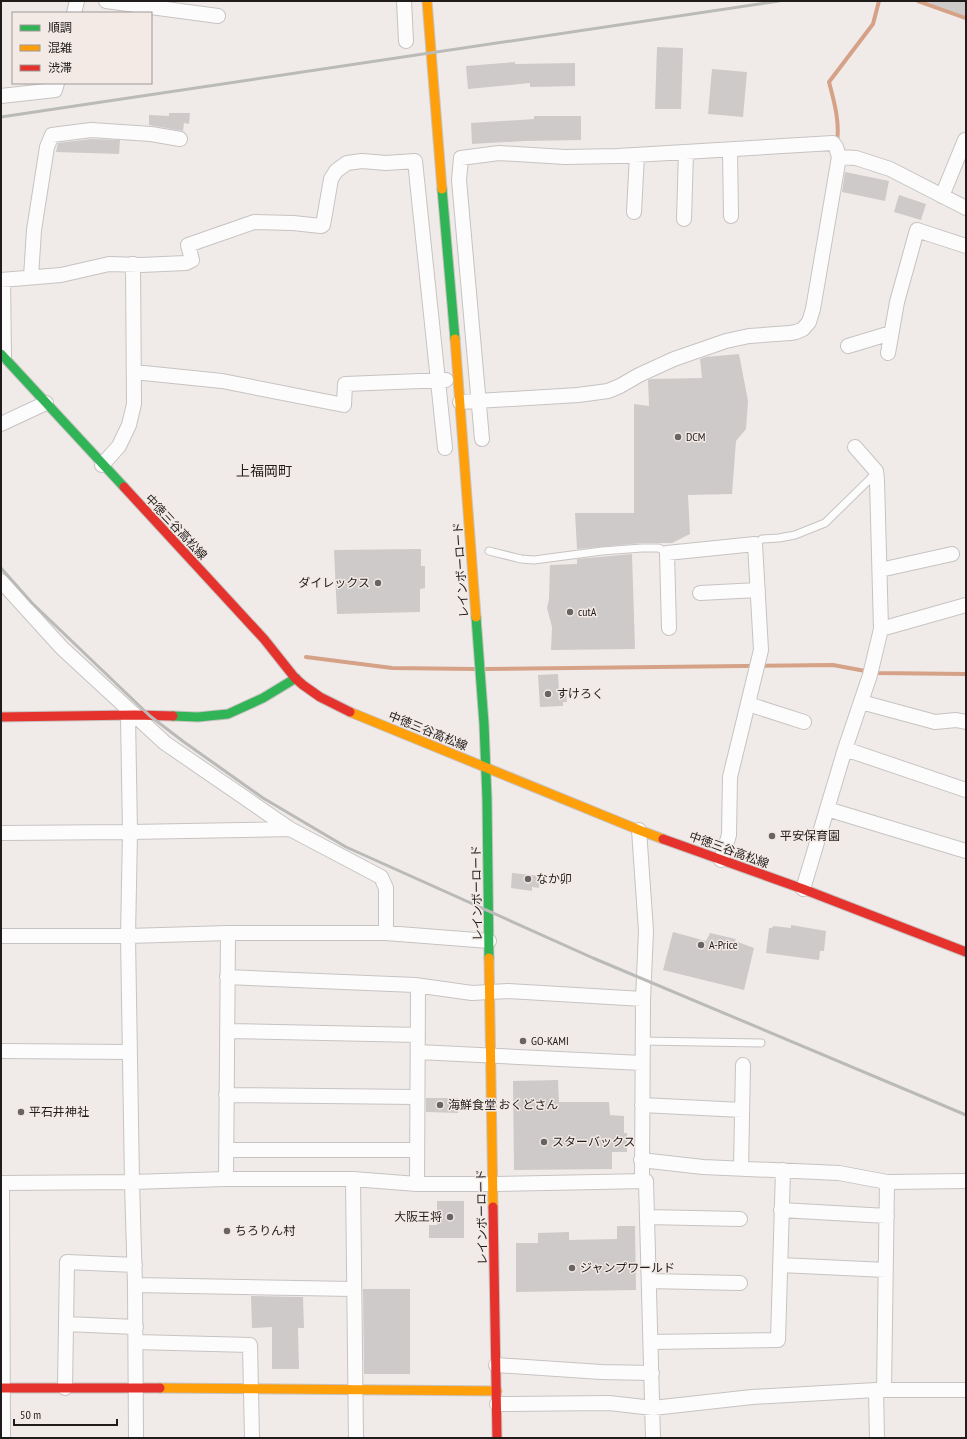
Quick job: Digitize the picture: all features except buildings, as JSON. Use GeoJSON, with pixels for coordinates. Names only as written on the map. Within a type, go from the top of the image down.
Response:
{"type":"FeatureCollection","features":[{"type":"Feature","properties":{"kind":"street"},"geometry":{"type":"LineString","coordinates":[[74,12],[77,1]]}},
{"type":"Feature","properties":{"kind":"street"},"geometry":{"type":"LineString","coordinates":[[106,1],[218,16]]}},
{"type":"Feature","properties":{"kind":"street"},"geometry":{"type":"LineString","coordinates":[[404,1],[406,41]]}},
{"type":"Feature","properties":{"kind":"street","name":"レインボーロード"},"geometry":{"type":"LineString","coordinates":[[427,1],[459,381],[484,724],[497,1438]]}},
{"type":"Feature","properties":{"kind":"street"},"geometry":{"type":"LineString","coordinates":[[1,96],[55,90],[57,84]]}},
{"type":"Feature","properties":{"kind":"street"},"geometry":{"type":"LineString","coordinates":[[31,277],[34,230],[47,147],[52,135],[92,130],[151,134],[180,139]]}},
{"type":"Feature","properties":{"kind":"street"},"geometry":{"type":"LineString","coordinates":[[942,196],[965,140]]}},
{"type":"Feature","properties":{"kind":"street"},"geometry":{"type":"LineString","coordinates":[[460,402],[479,401],[578,395],[608,390],[620,386],[639,375],[674,359],[726,341],[749,336],[790,333],[803,329],[809,322],[813,309],[839,158],[836,147],[833,143],[637,155],[565,157],[499,153],[461,158],[459,180],[479,401],[482,439]]}},
{"type":"Feature","properties":{"kind":"street"},"geometry":{"type":"LineString","coordinates":[[730,150],[731,216]]}},
{"type":"Feature","properties":{"kind":"street"},"geometry":{"type":"LineString","coordinates":[[684,219],[686,152]]}},
{"type":"Feature","properties":{"kind":"street"},"geometry":{"type":"LineString","coordinates":[[634,212],[637,155]]}},
{"type":"Feature","properties":{"kind":"street"},"geometry":{"type":"LineString","coordinates":[[839,158],[856,158],[890,169],[966,208]]}},
{"type":"Feature","properties":{"kind":"street"},"geometry":{"type":"LineString","coordinates":[[2,355],[2,280],[61,275],[108,264],[178,264],[190,262],[192,260],[188,245],[254,222],[323,225],[331,179],[336,172],[347,163],[362,161],[386,163],[415,161],[446,448]]}},
{"type":"Feature","properties":{"kind":"street"},"geometry":{"type":"LineString","coordinates":[[888,353],[897,302],[917,230],[966,246]]}},
{"type":"Feature","properties":{"kind":"street"},"geometry":{"type":"LineString","coordinates":[[102,465],[119,446],[130,426],[134,404],[133,264]]}},
{"type":"Feature","properties":{"kind":"street"},"geometry":{"type":"LineString","coordinates":[[848,346],[891,333]]}},
{"type":"Feature","properties":{"kind":"street","name":"中徳三谷高松線"},"geometry":{"type":"LineString","coordinates":[[2,355],[264,639],[296,678],[315,693],[335,705],[368,720],[639,830],[803,889],[966,952]]}},
{"type":"Feature","properties":{"kind":"street"},"geometry":{"type":"LineString","coordinates":[[134,372],[222,381],[344,405],[345,384],[438,380],[459,381]]}},
{"type":"Feature","properties":{"kind":"street"},"geometry":{"type":"LineString","coordinates":[[1,424],[46,403]]}},
{"type":"Feature","properties":{"kind":"street"},"geometry":{"type":"LineString","coordinates":[[803,889],[845,749],[870,675],[881,629],[876,471],[855,447]]}},
{"type":"Feature","properties":{"kind":"street"},"geometry":{"type":"LineString","coordinates":[[669,628],[668,553],[755,544],[761,650],[730,778],[729,835],[721,860]]}},
{"type":"Feature","properties":{"kind":"street"},"geometry":{"type":"LineString","coordinates":[[880,570],[952,554]]}},
{"type":"Feature","properties":{"kind":"street"},"geometry":{"type":"LineString","coordinates":[[1,581],[62,648],[132,716],[166,743],[290,829],[381,877],[386,888],[386,933]]}},
{"type":"Feature","properties":{"kind":"street"},"geometry":{"type":"LineString","coordinates":[[700,593],[758,590]]}},
{"type":"Feature","properties":{"kind":"street"},"geometry":{"type":"LineString","coordinates":[[881,629],[966,605]]}},
{"type":"Feature","properties":{"kind":"street"},"geometry":{"type":"LineString","coordinates":[[1,717],[198,717],[228,714],[263,698],[296,678]]}},
{"type":"Feature","properties":{"kind":"street"},"geometry":{"type":"LineString","coordinates":[[861,702],[935,722],[956,720],[966,722]]}},
{"type":"Feature","properties":{"kind":"street"},"geometry":{"type":"LineString","coordinates":[[748,704],[804,722]]}},
{"type":"Feature","properties":{"kind":"street"},"geometry":{"type":"LineString","coordinates":[[132,716],[128,936],[132,1182],[136,1285],[136,1438]]}},
{"type":"Feature","properties":{"kind":"street"},"geometry":{"type":"LineString","coordinates":[[845,749],[966,790]]}},
{"type":"Feature","properties":{"kind":"street"},"geometry":{"type":"LineString","coordinates":[[827,809],[966,851]]}},
{"type":"Feature","properties":{"kind":"street"},"geometry":{"type":"LineString","coordinates":[[1,833],[290,829]]}},
{"type":"Feature","properties":{"kind":"street"},"geometry":{"type":"LineString","coordinates":[[639,830],[646,931],[642,1041],[642,1181]]}},
{"type":"Feature","properties":{"kind":"street"},"geometry":{"type":"LineString","coordinates":[[1,936],[128,936],[228,933],[386,933],[489,941]]}},
{"type":"Feature","properties":{"kind":"street"},"geometry":{"type":"LineString","coordinates":[[226,1179],[228,933]]}},
{"type":"Feature","properties":{"kind":"street"},"geometry":{"type":"LineString","coordinates":[[227,977],[418,986],[472,993],[508,991],[643,999]]}},
{"type":"Feature","properties":{"kind":"street"},"geometry":{"type":"LineString","coordinates":[[417,1184],[418,986]]}},
{"type":"Feature","properties":{"kind":"street"},"geometry":{"type":"LineString","coordinates":[[227,1031],[418,1035]]}},
{"type":"Feature","properties":{"kind":"street"},"geometry":{"type":"LineString","coordinates":[[1,1051],[130,1052]]}},
{"type":"Feature","properties":{"kind":"street"},"geometry":{"type":"LineString","coordinates":[[418,1052],[642,1063]]}},
{"type":"Feature","properties":{"kind":"street"},"geometry":{"type":"LineString","coordinates":[[741,1169],[743,1065]]}},
{"type":"Feature","properties":{"kind":"street"},"geometry":{"type":"LineString","coordinates":[[226,1094],[417,1097]]}},
{"type":"Feature","properties":{"kind":"street"},"geometry":{"type":"LineString","coordinates":[[642,1105],[742,1110]]}},
{"type":"Feature","properties":{"kind":"street"},"geometry":{"type":"LineString","coordinates":[[226,1150],[416,1150]]}},
{"type":"Feature","properties":{"kind":"street"},"geometry":{"type":"LineString","coordinates":[[641,1160],[702,1167],[839,1173],[887,1182],[966,1181]]}},
{"type":"Feature","properties":{"kind":"street"},"geometry":{"type":"LineString","coordinates":[[651,1342],[778,1340],[783,1170]]}},
{"type":"Feature","properties":{"kind":"street"},"geometry":{"type":"LineString","coordinates":[[3,1438],[1,1183],[132,1182],[226,1179],[352,1179],[417,1184],[646,1181],[653,1438]]}},
{"type":"Feature","properties":{"kind":"street"},"geometry":{"type":"LineString","coordinates":[[352,1179],[356,1438]]}},
{"type":"Feature","properties":{"kind":"street"},"geometry":{"type":"LineString","coordinates":[[877,1438],[886,1270],[887,1182]]}},
{"type":"Feature","properties":{"kind":"street"},"geometry":{"type":"LineString","coordinates":[[781,1210],[887,1216]]}},
{"type":"Feature","properties":{"kind":"street"},"geometry":{"type":"LineString","coordinates":[[647,1217],[740,1219]]}},
{"type":"Feature","properties":{"kind":"street"},"geometry":{"type":"LineString","coordinates":[[65,1388],[67,1262],[135,1265]]}},
{"type":"Feature","properties":{"kind":"street"},"geometry":{"type":"LineString","coordinates":[[780,1265],[886,1270]]}},
{"type":"Feature","properties":{"kind":"street"},"geometry":{"type":"LineString","coordinates":[[649,1281],[740,1283]]}},
{"type":"Feature","properties":{"kind":"street"},"geometry":{"type":"LineString","coordinates":[[136,1285],[353,1289]]}},
{"type":"Feature","properties":{"kind":"street"},"geometry":{"type":"LineString","coordinates":[[66,1324],[136,1326]]}},
{"type":"Feature","properties":{"kind":"street"},"geometry":{"type":"LineString","coordinates":[[136,1342],[250,1345],[252,1438]]}},
{"type":"Feature","properties":{"kind":"street"},"geometry":{"type":"LineString","coordinates":[[496,1365],[601,1372],[652,1373]]}},
{"type":"Feature","properties":{"kind":"street"},"geometry":{"type":"LineString","coordinates":[[2,1388],[355,1389],[609,1403],[652,1408],[752,1397],[880,1390],[966,1390]]}},
{"type":"Feature","properties":{"kind":"lane"},"geometry":{"type":"LineString","coordinates":[[755,544],[762,539],[795,535],[825,523],[869,480],[876,471]]}},
{"type":"Feature","properties":{"kind":"lane"},"geometry":{"type":"LineString","coordinates":[[489,551],[528,560],[602,551],[642,548],[659,548],[668,553]]}},
{"type":"Feature","properties":{"kind":"lane"},"geometry":{"type":"LineString","coordinates":[[642,1041],[761,1043]]}},
{"type":"Feature","properties":{"kind":"waterway"},"geometry":{"type":"LineString","coordinates":[[837,141],[838,126],[835,104],[829,82],[873,24],[879,1]]}},
{"type":"Feature","properties":{"kind":"waterway"},"geometry":{"type":"LineString","coordinates":[[918,1],[966,18]]}},
{"type":"Feature","properties":{"kind":"waterway"},"geometry":{"type":"LineString","coordinates":[[306,657],[392,668],[475,669]]}},
{"type":"Feature","properties":{"kind":"waterway"},"geometry":{"type":"LineString","coordinates":[[486,669],[833,665],[876,673],[966,674]]}},
{"type":"Feature","properties":{"kind":"railway"},"geometry":{"type":"LineString","coordinates":[[1,117],[779,1]]}},
{"type":"Feature","properties":{"kind":"railway"},"geometry":{"type":"LineString","coordinates":[[1,568],[32,603],[150,716],[263,798],[346,847],[593,958],[966,1115]]}},
{"type":"Feature","properties":{"kind":"traffic: fast"},"geometry":{"type":"LineString","coordinates":[[442,189],[455,339]]}},
{"type":"Feature","properties":{"kind":"traffic: fast"},"geometry":{"type":"LineString","coordinates":[[1,354],[124,487]]}},
{"type":"Feature","properties":{"kind":"traffic: fast"},"geometry":{"type":"LineString","coordinates":[[476,617],[484,724],[487,799],[489,958]]}},
{"type":"Feature","properties":{"kind":"traffic: fast"},"geometry":{"type":"LineString","coordinates":[[173,716],[198,717],[228,714],[263,698],[296,678]]}},
{"type":"Feature","properties":{"kind":"traffic: slow"},"geometry":{"type":"LineString","coordinates":[[427,1],[442,189]]}},
{"type":"Feature","properties":{"kind":"traffic: slow"},"geometry":{"type":"LineString","coordinates":[[455,339],[476,617]]}},
{"type":"Feature","properties":{"kind":"traffic: slow"},"geometry":{"type":"LineString","coordinates":[[350,712],[663,839]]}},
{"type":"Feature","properties":{"kind":"traffic: slow"},"geometry":{"type":"LineString","coordinates":[[489,958],[493,1207]]}},
{"type":"Feature","properties":{"kind":"traffic: slow"},"geometry":{"type":"LineString","coordinates":[[160,1388],[497,1391]]}},
{"type":"Feature","properties":{"kind":"traffic: jam"},"geometry":{"type":"LineString","coordinates":[[124,487],[264,639],[295,678],[320,697],[350,712]]}},
{"type":"Feature","properties":{"kind":"traffic: jam"},"geometry":{"type":"LineString","coordinates":[[1,717],[135,715],[173,716]]}},
{"type":"Feature","properties":{"kind":"traffic: jam"},"geometry":{"type":"LineString","coordinates":[[663,839],[803,889],[966,952]]}},
{"type":"Feature","properties":{"kind":"traffic: jam"},"geometry":{"type":"LineString","coordinates":[[493,1207],[497,1438]]}},
{"type":"Feature","properties":{"kind":"traffic: jam"},"geometry":{"type":"LineString","coordinates":[[1,1388],[160,1388]]}},
{"type":"Feature","properties":{"kind":"place","name":"DCM"},"geometry":{"type":"Point","coordinates":[678,437]}},
{"type":"Feature","properties":{"kind":"place","name":"ダイレックス"},"geometry":{"type":"Point","coordinates":[378,583]}},
{"type":"Feature","properties":{"kind":"place","name":"cutA"},"geometry":{"type":"Point","coordinates":[570,612]}},
{"type":"Feature","properties":{"kind":"place","name":"すけろく"},"geometry":{"type":"Point","coordinates":[548,694]}},
{"type":"Feature","properties":{"kind":"place","name":"平安保育園"},"geometry":{"type":"Point","coordinates":[772,836]}},
{"type":"Feature","properties":{"kind":"place","name":"なか卯"},"geometry":{"type":"Point","coordinates":[528,879]}},
{"type":"Feature","properties":{"kind":"place","name":"A-Price"},"geometry":{"type":"Point","coordinates":[701,945]}},
{"type":"Feature","properties":{"kind":"place","name":"GO-KAMI"},"geometry":{"type":"Point","coordinates":[523,1041]}},
{"type":"Feature","properties":{"kind":"place","name":"海鮮食堂 おくどさん"},"geometry":{"type":"Point","coordinates":[440,1105]}},
{"type":"Feature","properties":{"kind":"place","name":"平石井神社"},"geometry":{"type":"Point","coordinates":[21,1112]}},
{"type":"Feature","properties":{"kind":"place","name":"スターバックス"},"geometry":{"type":"Point","coordinates":[544,1142]}},
{"type":"Feature","properties":{"kind":"place","name":"大阪王将"},"geometry":{"type":"Point","coordinates":[450,1217]}},
{"type":"Feature","properties":{"kind":"place","name":"ちろりん村"},"geometry":{"type":"Point","coordinates":[227,1231]}},
{"type":"Feature","properties":{"kind":"place","name":"ジャンプワールド"},"geometry":{"type":"Point","coordinates":[572,1268]}},
{"type":"Feature","properties":{"kind":"district","name":"上福岡町"},"geometry":{"type":"Point","coordinates":[264,471]}}]}
